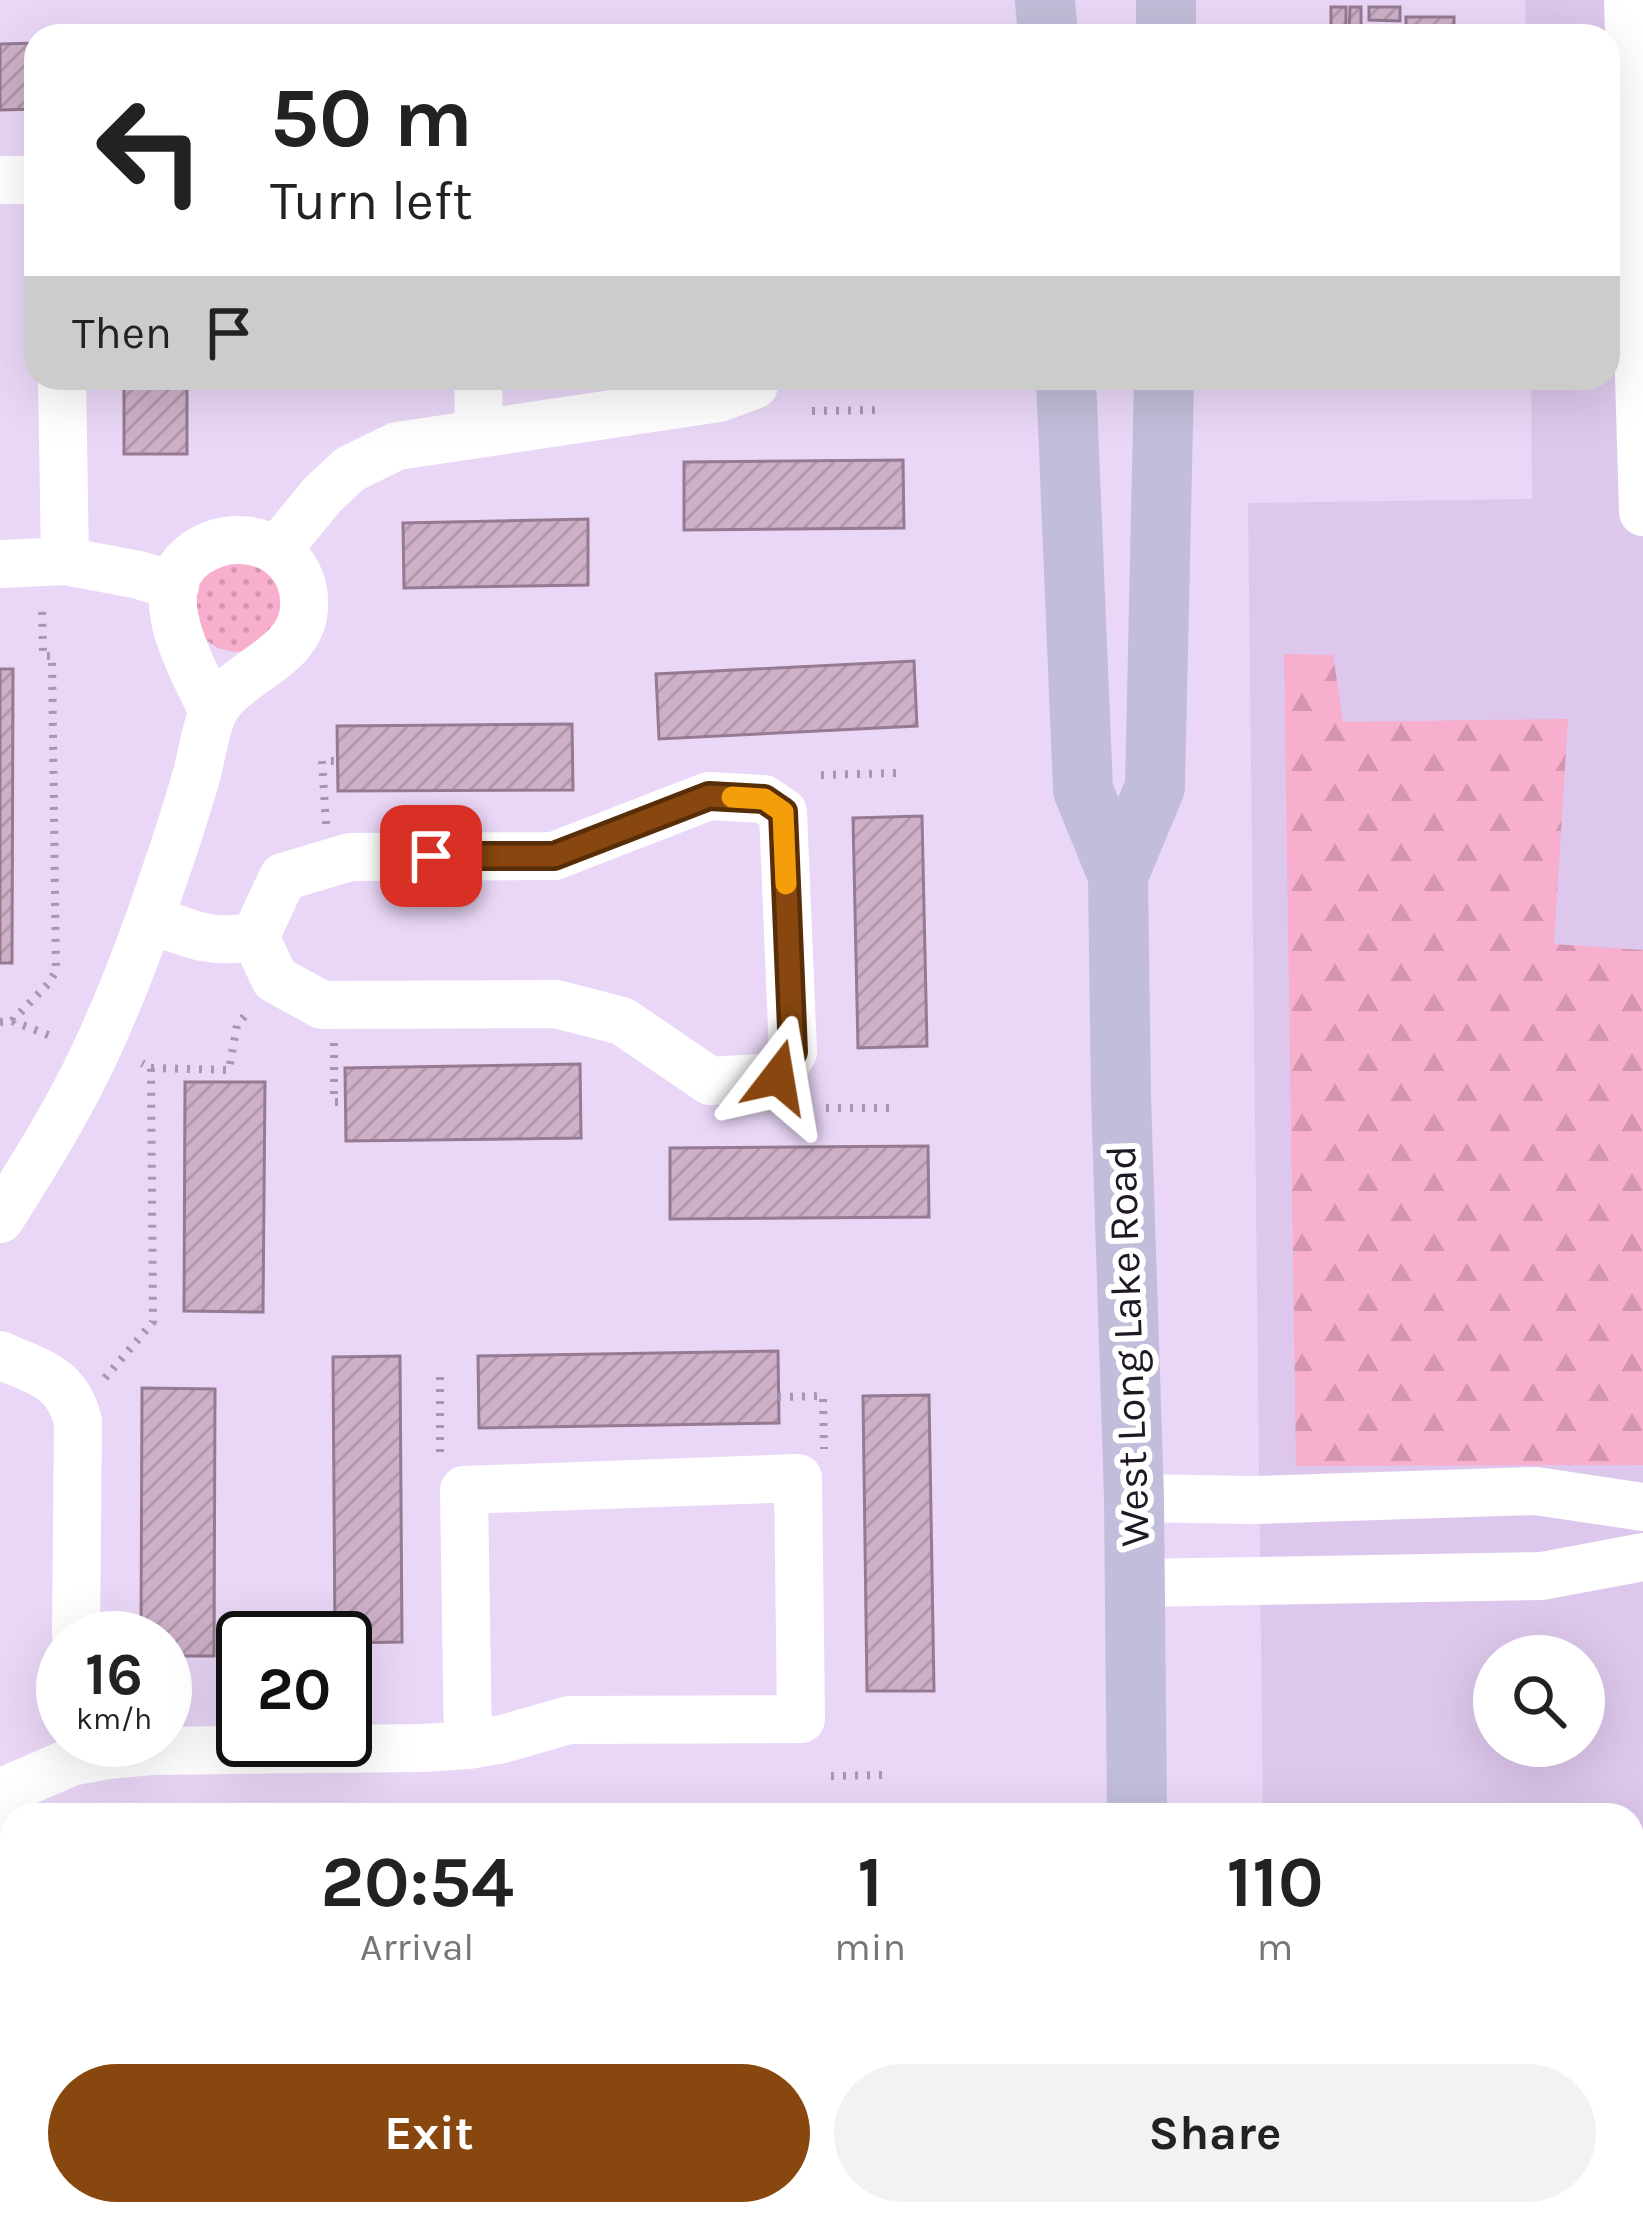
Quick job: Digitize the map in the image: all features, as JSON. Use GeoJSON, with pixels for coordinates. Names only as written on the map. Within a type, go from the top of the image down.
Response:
{"type":"FeatureCollection","features":[{"type":"Feature","properties":{"kind":"main road","name":"West Long Lake Road"},"geometry":{"type":"LineString","coordinates":[[1118,876],[1155,787],[1164,390]]}},
{"type":"Feature","properties":{"kind":"main road","name":"West Long Lake Road"},"geometry":{"type":"LineString","coordinates":[[1067,405],[1083,790],[1118,876],[1137,1803]]}},
{"type":"Feature","properties":{"kind":"main road"},"geometry":{"type":"LineString","coordinates":[[1067,405],[1079,448],[1094,460],[1130,466],[1163,452]]}},
{"type":"Feature","properties":{"kind":"street"},"geometry":{"type":"LineString","coordinates":[[1628,0],[1643,512]]}},
{"type":"Feature","properties":{"kind":"street"},"geometry":{"type":"LineString","coordinates":[[62,390],[64,561]]}},
{"type":"Feature","properties":{"kind":"street"},"geometry":{"type":"LineString","coordinates":[[478,390],[479,432]]}},
{"type":"Feature","properties":{"kind":"street"},"geometry":{"type":"LineString","coordinates":[[278,549],[350,469],[397,446],[719,398],[741,390]]}},
{"type":"Feature","properties":{"kind":"street"},"geometry":{"type":"LineString","coordinates":[[8,1188],[63,1115],[96,1052],[150,919],[213,712],[232,690],[281,652],[301,622],[303,589],[296,569],[278,549],[263,542],[215,543],[179,572],[172,602],[175,624],[213,712]]}},
{"type":"Feature","properties":{"kind":"street"},"geometry":{"type":"LineString","coordinates":[[0,564],[64,561],[175,586]]}},
{"type":"Feature","properties":{"kind":"street"},"geometry":{"type":"LineString","coordinates":[[709,796],[764,799],[783,812],[793,1052],[778,1077],[710,1081],[622,1021],[556,1004],[322,1005],[275,979],[255,937],[283,877],[350,857],[554,856],[709,796]]}},
{"type":"Feature","properties":{"kind":"street"},"geometry":{"type":"LineString","coordinates":[[150,919],[196,937],[226,941],[255,937]]}},
{"type":"Feature","properties":{"kind":"street"},"geometry":{"type":"LineString","coordinates":[[0,1355],[54,1381],[71,1397],[78,1421],[76,1611]]}},
{"type":"Feature","properties":{"kind":"street"},"geometry":{"type":"LineString","coordinates":[[0,1793],[71,1762],[108,1755],[468,1745],[569,1720],[801,1718],[798,1478],[464,1490],[468,1745]]}},
{"type":"Feature","properties":{"kind":"street"},"geometry":{"type":"LineString","coordinates":[[1134,1498],[1253,1500],[1536,1491],[1643,1507]]}},
{"type":"Feature","properties":{"kind":"street"},"geometry":{"type":"LineString","coordinates":[[1134,1583],[1542,1576],[1643,1557]]}},
{"type":"Feature","properties":{"kind":"path"},"geometry":{"type":"LineString","coordinates":[[812,411],[884,410]]}},
{"type":"Feature","properties":{"kind":"path"},"geometry":{"type":"LineString","coordinates":[[12,1021],[56,970],[52,656],[43,656],[43,621]]}},
{"type":"Feature","properties":{"kind":"path"},"geometry":{"type":"LineString","coordinates":[[326,831],[322,761],[338,761]]}},
{"type":"Feature","properties":{"kind":"path"},"geometry":{"type":"LineString","coordinates":[[821,775],[898,773]]}},
{"type":"Feature","properties":{"kind":"path"},"geometry":{"type":"LineString","coordinates":[[0,1022],[12,1021],[51,1036]]}},
{"type":"Feature","properties":{"kind":"path"},"geometry":{"type":"LineString","coordinates":[[104,1379],[153,1322],[147,1066],[229,1070],[237,1025]]}},
{"type":"Feature","properties":{"kind":"path"},"geometry":{"type":"LineString","coordinates":[[334,1035],[334,1102],[346,1102]]}},
{"type":"Feature","properties":{"kind":"path"},"geometry":{"type":"LineString","coordinates":[[826,1108],[898,1108]]}},
{"type":"Feature","properties":{"kind":"path"},"geometry":{"type":"LineString","coordinates":[[440,1377],[441,1466]]}},
{"type":"Feature","properties":{"kind":"path"},"geometry":{"type":"LineString","coordinates":[[778,1396],[823,1396],[824,1462]]}},
{"type":"Feature","properties":{"kind":"path"},"geometry":{"type":"LineString","coordinates":[[831,1776],[885,1775]]}},
{"type":"Feature","properties":{"kind":"shaded area"},"geometry":{"type":"Polygon","coordinates":[[[1525,0],[1643,0],[1643,1803],[1263,1803],[1248,503],[1532,499],[1531,390],[1620,390],[1620,24],[1526,24],[1525,0]]]}},
{"type":"Feature","properties":{"kind":"green space"},"geometry":{"type":"Polygon","coordinates":[[[222,560],[265,568],[282,593],[279,626],[252,650],[217,648],[202,637],[191,593],[198,579],[222,560]]]}},
{"type":"Feature","properties":{"kind":"green space"},"geometry":{"type":"Polygon","coordinates":[[[1284,654],[1333,655],[1343,722],[1568,719],[1554,944],[1643,950],[1643,1465],[1296,1466],[1284,654]]]}},
{"type":"Feature","properties":{"kind":"building"},"geometry":{"type":"Polygon","coordinates":[[[1331,7],[1346,7],[1346,24],[1331,24],[1331,7]]]}},
{"type":"Feature","properties":{"kind":"building"},"geometry":{"type":"Polygon","coordinates":[[[1350,7],[1361,7],[1361,24],[1349,24],[1350,7]]]}},
{"type":"Feature","properties":{"kind":"building"},"geometry":{"type":"Polygon","coordinates":[[[1369,7],[1400,7],[1400,21],[1369,20],[1369,7]]]}},
{"type":"Feature","properties":{"kind":"building"},"geometry":{"type":"Polygon","coordinates":[[[1406,17],[1454,17],[1454,24],[1406,24],[1406,17]]]}},
{"type":"Feature","properties":{"kind":"building"},"geometry":{"type":"Polygon","coordinates":[[[24,43],[24,109],[0,110],[0,44],[24,43]]]}},
{"type":"Feature","properties":{"kind":"building"},"geometry":{"type":"Polygon","coordinates":[[[124,390],[187,390],[187,454],[124,454],[124,390]]]}},
{"type":"Feature","properties":{"kind":"building"},"geometry":{"type":"Polygon","coordinates":[[[903,460],[904,528],[684,530],[684,462],[903,460]]]}},
{"type":"Feature","properties":{"kind":"building"},"geometry":{"type":"Polygon","coordinates":[[[588,519],[588,585],[404,588],[403,523],[588,519]]]}},
{"type":"Feature","properties":{"kind":"building"},"geometry":{"type":"Polygon","coordinates":[[[914,661],[917,726],[659,739],[656,674],[914,661]]]}},
{"type":"Feature","properties":{"kind":"building"},"geometry":{"type":"Polygon","coordinates":[[[0,669],[13,669],[12,963],[0,963],[0,669]]]}},
{"type":"Feature","properties":{"kind":"building"},"geometry":{"type":"Polygon","coordinates":[[[572,724],[573,790],[338,791],[337,726],[572,724]]]}},
{"type":"Feature","properties":{"kind":"building"},"geometry":{"type":"Polygon","coordinates":[[[922,816],[927,1046],[858,1048],[853,818],[922,816]]]}},
{"type":"Feature","properties":{"kind":"building"},"geometry":{"type":"Polygon","coordinates":[[[580,1064],[581,1138],[346,1141],[345,1068],[580,1064]]]}},
{"type":"Feature","properties":{"kind":"building"},"geometry":{"type":"Polygon","coordinates":[[[185,1082],[265,1082],[263,1312],[184,1311],[185,1082]]]}},
{"type":"Feature","properties":{"kind":"building"},"geometry":{"type":"Polygon","coordinates":[[[928,1146],[929,1217],[670,1219],[670,1148],[928,1146]]]}},
{"type":"Feature","properties":{"kind":"building"},"geometry":{"type":"Polygon","coordinates":[[[778,1351],[779,1423],[479,1428],[478,1356],[778,1351]]]}},
{"type":"Feature","properties":{"kind":"building"},"geometry":{"type":"Polygon","coordinates":[[[400,1356],[402,1642],[372,1643],[372,1611],[335,1611],[333,1357],[400,1356]]]}},
{"type":"Feature","properties":{"kind":"building"},"geometry":{"type":"Polygon","coordinates":[[[142,1388],[215,1389],[214,1656],[192,1656],[192,1611],[141,1611],[142,1388]]]}},
{"type":"Feature","properties":{"kind":"building"},"geometry":{"type":"Polygon","coordinates":[[[929,1395],[934,1691],[867,1691],[863,1396],[929,1395]]]}},
{"type":"Feature","properties":{"kind":"slow traffic"},"geometry":{"type":"LineString","coordinates":[[732,797],[764,799],[783,812],[786,884]]}},
{"type":"Feature","properties":{"kind":"route"},"geometry":{"type":"LineString","coordinates":[[431,856],[554,856],[709,796],[764,799],[783,812],[793,1052],[778,1077]]}}]}
